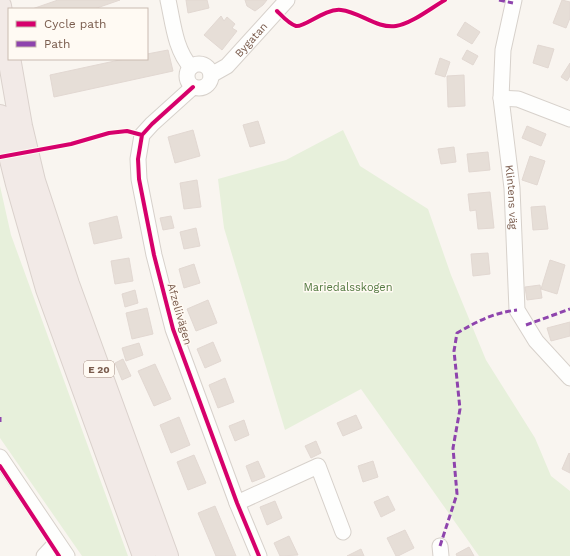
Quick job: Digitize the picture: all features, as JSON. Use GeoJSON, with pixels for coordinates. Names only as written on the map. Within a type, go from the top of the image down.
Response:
{"type":"FeatureCollection","features":[{"type":"Feature","properties":{"kind":"highway","name":"E 20"},"geometry":{"type":"LineString","coordinates":[[0,6],[8,125],[25,182],[47,289],[144,556]]}},
{"type":"Feature","properties":{"kind":"highway","name":"E 20"},"geometry":{"type":"LineString","coordinates":[[25,182],[68,284],[166,556]]}},
{"type":"Feature","properties":{"kind":"street"},"geometry":{"type":"LineString","coordinates":[[168,0],[178,41],[186,62],[191,67]]}},
{"type":"Feature","properties":{"kind":"street","name":"Bygatan"},"geometry":{"type":"LineString","coordinates":[[211,75],[227,66],[287,0]]}},
{"type":"Feature","properties":{"kind":"street","name":"Klintens väg"},"geometry":{"type":"LineString","coordinates":[[514,0],[503,50],[501,98],[512,188],[517,310],[536,341],[570,378]]}},
{"type":"Feature","properties":{"kind":"street"},"geometry":{"type":"LineString","coordinates":[[199,64],[205,65],[209,69],[211,75],[210,82],[206,86],[198,88],[189,84],[187,79],[187,74],[191,67],[199,64]]}},
{"type":"Feature","properties":{"kind":"street","name":"Afzeliivägen"},"geometry":{"type":"LineString","coordinates":[[193,87],[142,135],[138,159],[139,179],[154,255],[173,329],[259,556]]}},
{"type":"Feature","properties":{"kind":"street"},"geometry":{"type":"LineString","coordinates":[[501,98],[518,99],[570,119]]}},
{"type":"Feature","properties":{"kind":"street"},"geometry":{"type":"LineString","coordinates":[[0,458],[67,556]]}},
{"type":"Feature","properties":{"kind":"street"},"geometry":{"type":"LineString","coordinates":[[238,503],[318,466],[343,532]]}},
{"type":"Feature","properties":{"kind":"street"},"geometry":{"type":"LineString","coordinates":[[44,556],[57,542]]}},
{"type":"Feature","properties":{"kind":"green space","name":"Mariedalsskogen"},"geometry":{"type":"Polygon","coordinates":[[[343,130],[360,166],[428,209],[451,275],[486,360],[535,438],[551,476],[570,491],[570,556],[479,556],[361,389],[285,430],[224,228],[218,179],[286,160],[343,130]]]}},
{"type":"Feature","properties":{"kind":"green space"},"geometry":{"type":"Polygon","coordinates":[[[0,186],[11,235],[128,556],[82,556],[0,438],[0,186]]]}},
{"type":"Feature","properties":{"kind":"building"},"geometry":{"type":"Polygon","coordinates":[[[58,0],[120,0],[97,8],[35,8],[58,0]]]}},
{"type":"Feature","properties":{"kind":"building"},"geometry":{"type":"Polygon","coordinates":[[[186,0],[207,0],[209,8],[188,13],[186,0]]]}},
{"type":"Feature","properties":{"kind":"building"},"geometry":{"type":"Polygon","coordinates":[[[245,0],[267,0],[255,11],[247,6],[245,0]]]}},
{"type":"Feature","properties":{"kind":"building"},"geometry":{"type":"Polygon","coordinates":[[[562,0],[570,2],[570,18],[566,28],[553,23],[562,0]]]}},
{"type":"Feature","properties":{"kind":"building"},"geometry":{"type":"Polygon","coordinates":[[[221,16],[224,21],[227,17],[235,24],[232,28],[237,31],[222,50],[204,35],[221,16]]]}},
{"type":"Feature","properties":{"kind":"building"},"geometry":{"type":"Polygon","coordinates":[[[465,22],[480,32],[472,44],[457,35],[465,22]]]}},
{"type":"Feature","properties":{"kind":"building"},"geometry":{"type":"Polygon","coordinates":[[[538,45],[554,49],[548,68],[533,63],[538,45]]]}},
{"type":"Feature","properties":{"kind":"building"},"geometry":{"type":"Polygon","coordinates":[[[168,50],[173,71],[54,97],[50,75],[119,60],[148,60],[148,54],[168,50]]]}},
{"type":"Feature","properties":{"kind":"building"},"geometry":{"type":"Polygon","coordinates":[[[467,50],[478,56],[473,65],[462,59],[467,50]]]}},
{"type":"Feature","properties":{"kind":"building"},"geometry":{"type":"Polygon","coordinates":[[[440,58],[450,62],[445,77],[435,74],[440,58]]]}},
{"type":"Feature","properties":{"kind":"building"},"geometry":{"type":"Polygon","coordinates":[[[570,63],[570,76],[567,81],[561,77],[570,63]]]}},
{"type":"Feature","properties":{"kind":"building"},"geometry":{"type":"Polygon","coordinates":[[[464,75],[465,106],[448,107],[447,76],[464,75]]]}},
{"type":"Feature","properties":{"kind":"building"},"geometry":{"type":"Polygon","coordinates":[[[258,121],[265,143],[250,147],[243,125],[258,121]]]}},
{"type":"Feature","properties":{"kind":"building"},"geometry":{"type":"Polygon","coordinates":[[[527,126],[546,134],[541,146],[522,138],[527,126]]]}},
{"type":"Feature","properties":{"kind":"building"},"geometry":{"type":"Polygon","coordinates":[[[193,130],[200,156],[175,163],[168,137],[193,130]]]}},
{"type":"Feature","properties":{"kind":"building"},"geometry":{"type":"Polygon","coordinates":[[[454,147],[456,162],[441,164],[438,149],[454,147]]]}},
{"type":"Feature","properties":{"kind":"building"},"geometry":{"type":"Polygon","coordinates":[[[488,152],[490,170],[469,172],[467,154],[488,152]]]}},
{"type":"Feature","properties":{"kind":"building"},"geometry":{"type":"Polygon","coordinates":[[[530,156],[545,161],[537,185],[522,180],[530,156]]]}},
{"type":"Feature","properties":{"kind":"building"},"geometry":{"type":"Polygon","coordinates":[[[197,180],[201,207],[184,209],[180,183],[197,180]]]}},
{"type":"Feature","properties":{"kind":"building"},"geometry":{"type":"Polygon","coordinates":[[[490,192],[494,228],[478,229],[476,210],[470,211],[468,194],[490,192]]]}},
{"type":"Feature","properties":{"kind":"building"},"geometry":{"type":"Polygon","coordinates":[[[545,206],[548,229],[533,230],[531,207],[545,206]]]}},
{"type":"Feature","properties":{"kind":"building"},"geometry":{"type":"Polygon","coordinates":[[[117,216],[122,238],[94,244],[89,223],[117,216]]]}},
{"type":"Feature","properties":{"kind":"building"},"geometry":{"type":"Polygon","coordinates":[[[171,216],[174,228],[163,230],[160,218],[171,216]]]}},
{"type":"Feature","properties":{"kind":"building"},"geometry":{"type":"Polygon","coordinates":[[[196,228],[200,246],[184,249],[180,232],[196,228]]]}},
{"type":"Feature","properties":{"kind":"building"},"geometry":{"type":"Polygon","coordinates":[[[488,253],[490,274],[473,276],[471,254],[488,253]]]}},
{"type":"Feature","properties":{"kind":"building"},"geometry":{"type":"Polygon","coordinates":[[[129,258],[133,281],[115,284],[111,261],[129,258]]]}},
{"type":"Feature","properties":{"kind":"building"},"geometry":{"type":"Polygon","coordinates":[[[550,260],[565,265],[557,294],[541,289],[550,260]]]}},
{"type":"Feature","properties":{"kind":"building"},"geometry":{"type":"Polygon","coordinates":[[[194,264],[200,283],[184,288],[179,269],[194,264]]]}},
{"type":"Feature","properties":{"kind":"building"},"geometry":{"type":"Polygon","coordinates":[[[540,285],[542,298],[527,300],[525,287],[540,285]]]}},
{"type":"Feature","properties":{"kind":"building"},"geometry":{"type":"Polygon","coordinates":[[[135,290],[138,303],[125,307],[122,294],[135,290]]]}},
{"type":"Feature","properties":{"kind":"building"},"geometry":{"type":"Polygon","coordinates":[[[208,300],[217,323],[196,331],[187,309],[208,300]]]}},
{"type":"Feature","properties":{"kind":"building"},"geometry":{"type":"Polygon","coordinates":[[[147,308],[153,334],[132,339],[126,313],[147,308]]]}},
{"type":"Feature","properties":{"kind":"building"},"geometry":{"type":"Polygon","coordinates":[[[570,322],[570,336],[551,341],[547,328],[570,322]]]}},
{"type":"Feature","properties":{"kind":"building"},"geometry":{"type":"Polygon","coordinates":[[[213,342],[221,361],[205,368],[197,349],[213,342]]]}},
{"type":"Feature","properties":{"kind":"building"},"geometry":{"type":"Polygon","coordinates":[[[139,343],[143,355],[126,361],[122,348],[139,343]]]}},
{"type":"Feature","properties":{"kind":"building"},"geometry":{"type":"Polygon","coordinates":[[[123,359],[131,376],[122,380],[115,363],[123,359]]]}},
{"type":"Feature","properties":{"kind":"building"},"geometry":{"type":"Polygon","coordinates":[[[155,364],[171,399],[154,406],[138,371],[155,364]]]}},
{"type":"Feature","properties":{"kind":"building"},"geometry":{"type":"Polygon","coordinates":[[[225,378],[234,402],[218,408],[209,385],[225,378]]]}},
{"type":"Feature","properties":{"kind":"building"},"geometry":{"type":"Polygon","coordinates":[[[356,415],[362,428],[343,436],[337,423],[356,415]]]}},
{"type":"Feature","properties":{"kind":"building"},"geometry":{"type":"Polygon","coordinates":[[[179,417],[190,445],[171,453],[160,425],[179,417]]]}},
{"type":"Feature","properties":{"kind":"building"},"geometry":{"type":"Polygon","coordinates":[[[244,420],[249,435],[235,441],[229,426],[244,420]]]}},
{"type":"Feature","properties":{"kind":"building"},"geometry":{"type":"Polygon","coordinates":[[[316,441],[321,453],[311,458],[305,446],[316,441]]]}},
{"type":"Feature","properties":{"kind":"building"},"geometry":{"type":"Polygon","coordinates":[[[569,453],[570,454],[570,473],[562,469],[569,453]]]}},
{"type":"Feature","properties":{"kind":"building"},"geometry":{"type":"Polygon","coordinates":[[[194,455],[206,483],[188,490],[177,462],[194,455]]]}},
{"type":"Feature","properties":{"kind":"building"},"geometry":{"type":"Polygon","coordinates":[[[258,461],[265,477],[252,482],[246,466],[258,461]]]}},
{"type":"Feature","properties":{"kind":"building"},"geometry":{"type":"Polygon","coordinates":[[[373,461],[378,477],[363,482],[358,466],[373,461]]]}},
{"type":"Feature","properties":{"kind":"building"},"geometry":{"type":"Polygon","coordinates":[[[388,496],[395,510],[381,517],[374,502],[388,496]]]}},
{"type":"Feature","properties":{"kind":"building"},"geometry":{"type":"Polygon","coordinates":[[[275,501],[282,518],[267,525],[260,507],[275,501]]]}},
{"type":"Feature","properties":{"kind":"building"},"geometry":{"type":"Polygon","coordinates":[[[215,506],[236,556],[216,556],[198,513],[215,506]]]}},
{"type":"Feature","properties":{"kind":"building"},"geometry":{"type":"Polygon","coordinates":[[[405,530],[414,548],[396,556],[387,538],[405,530]]]}},
{"type":"Feature","properties":{"kind":"building"},"geometry":{"type":"Polygon","coordinates":[[[289,536],[298,555],[280,556],[274,543],[289,536]]]}},
{"type":"Feature","properties":{"kind":"building"},"geometry":{"type":"Polygon","coordinates":[[[469,547],[474,556],[457,556],[456,554],[469,547]]]}},
{"type":"Feature","properties":{"kind":"building"},"geometry":{"type":"Polygon","coordinates":[[[361,549],[364,556],[347,556],[361,549]]]}},
{"type":"Feature","properties":{"kind":"marked path"},"geometry":{"type":"LineString","coordinates":[[499,0],[513,3]]}},
{"type":"Feature","properties":{"kind":"marked path"},"geometry":{"type":"LineString","coordinates":[[526,325],[570,309]]}},
{"type":"Feature","properties":{"kind":"marked path"},"geometry":{"type":"LineString","coordinates":[[440,546],[457,494],[453,448],[460,409],[454,351],[457,333],[486,318],[500,313],[517,310]]}},
{"type":"Feature","properties":{"kind":"marked path"},"geometry":{"type":"LineString","coordinates":[[0,417],[0,422]]}},
{"type":"Feature","properties":{"kind":"cycle path"},"geometry":{"type":"LineString","coordinates":[[277,11],[288,22],[296,26],[300,26],[335,10],[348,11],[382,25],[396,26],[402,25],[414,19],[445,0]]}},
{"type":"Feature","properties":{"kind":"cycle path"},"geometry":{"type":"LineString","coordinates":[[193,87],[142,135],[138,159],[139,179],[154,255],[173,329],[237,503],[259,556]]}},
{"type":"Feature","properties":{"kind":"cycle path"},"geometry":{"type":"LineString","coordinates":[[0,157],[71,144],[109,133],[127,131],[142,135]]}},
{"type":"Feature","properties":{"kind":"cycle path"},"geometry":{"type":"LineString","coordinates":[[0,466],[59,556]]}}]}
